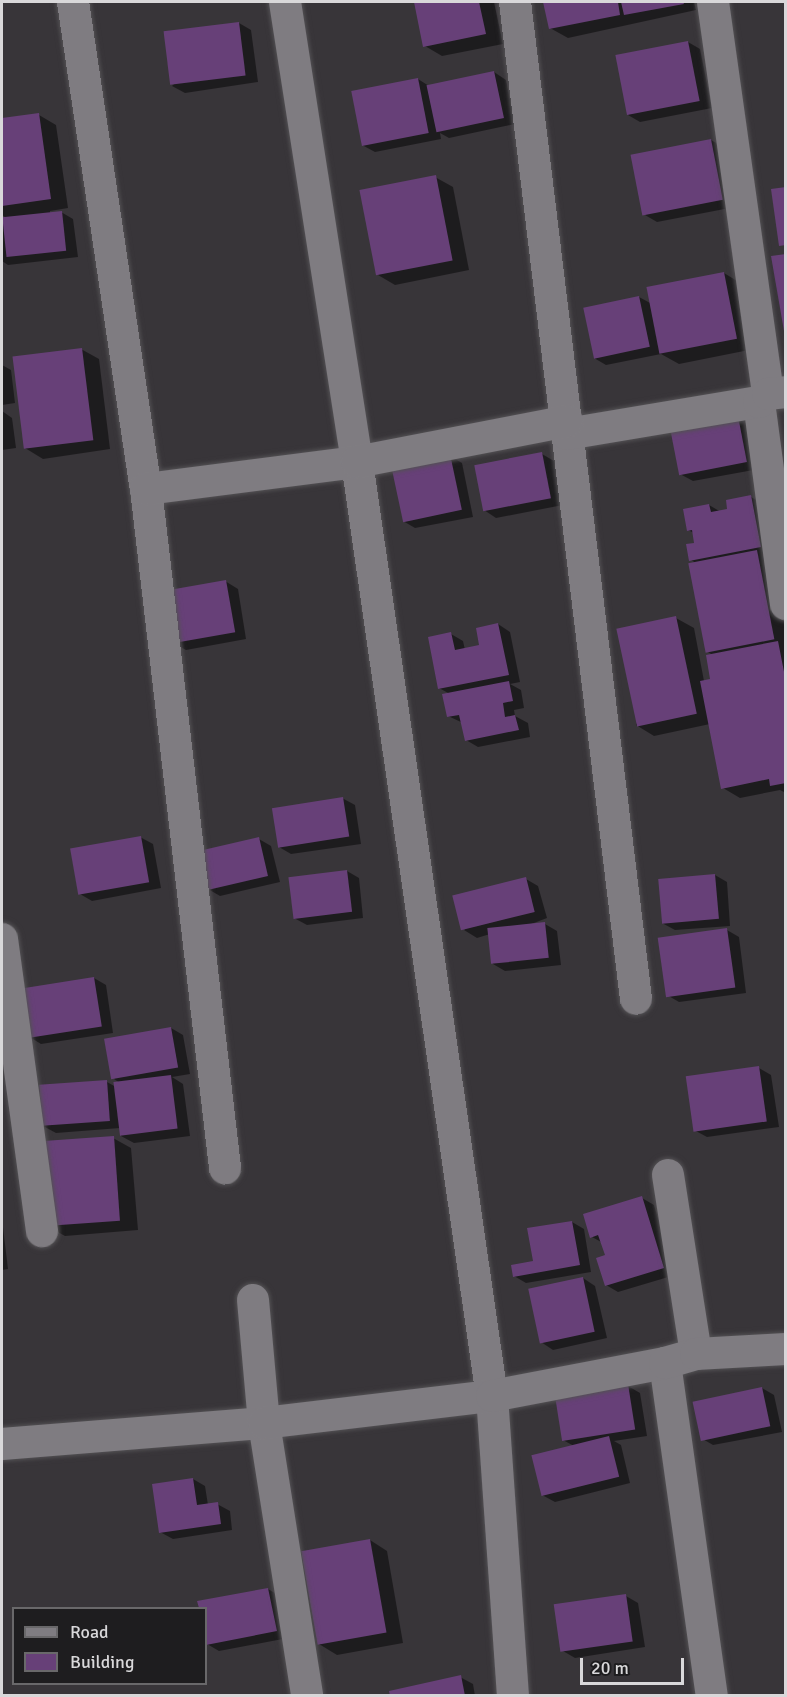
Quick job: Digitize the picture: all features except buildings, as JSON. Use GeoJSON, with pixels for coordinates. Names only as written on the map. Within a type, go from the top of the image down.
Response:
{"type":"FeatureCollection","features":[{"type":"Feature","properties":{"kind":"street"},"geometry":{"type":"LineString","coordinates":[[73,2],[146,489],[225,1168]]}},
{"type":"Feature","properties":{"kind":"street"},"geometry":{"type":"LineString","coordinates":[[285,2],[357,462],[492,1396],[513,1695]]}},
{"type":"Feature","properties":{"kind":"street"},"geometry":{"type":"LineString","coordinates":[[515,2],[636,999]]}},
{"type":"Feature","properties":{"kind":"street"},"geometry":{"type":"LineString","coordinates":[[713,2],[771,396],[786,604]]}},
{"type":"Feature","properties":{"kind":"street"},"geometry":{"type":"LineString","coordinates":[[146,489],[357,462],[771,396]]}},
{"type":"Feature","properties":{"kind":"street"},"geometry":{"type":"LineString","coordinates":[[2,939],[42,1231]]}},
{"type":"Feature","properties":{"kind":"street"},"geometry":{"type":"LineString","coordinates":[[668,1175],[696,1354]]}},
{"type":"Feature","properties":{"kind":"street"},"geometry":{"type":"LineString","coordinates":[[253,1300],[264,1423],[307,1695]]}},
{"type":"Feature","properties":{"kind":"street"},"geometry":{"type":"LineString","coordinates":[[2,1444],[264,1423],[492,1396],[665,1363],[696,1354],[786,1349]]}},
{"type":"Feature","properties":{"kind":"street"},"geometry":{"type":"LineString","coordinates":[[665,1363],[712,1695]]}}]}
